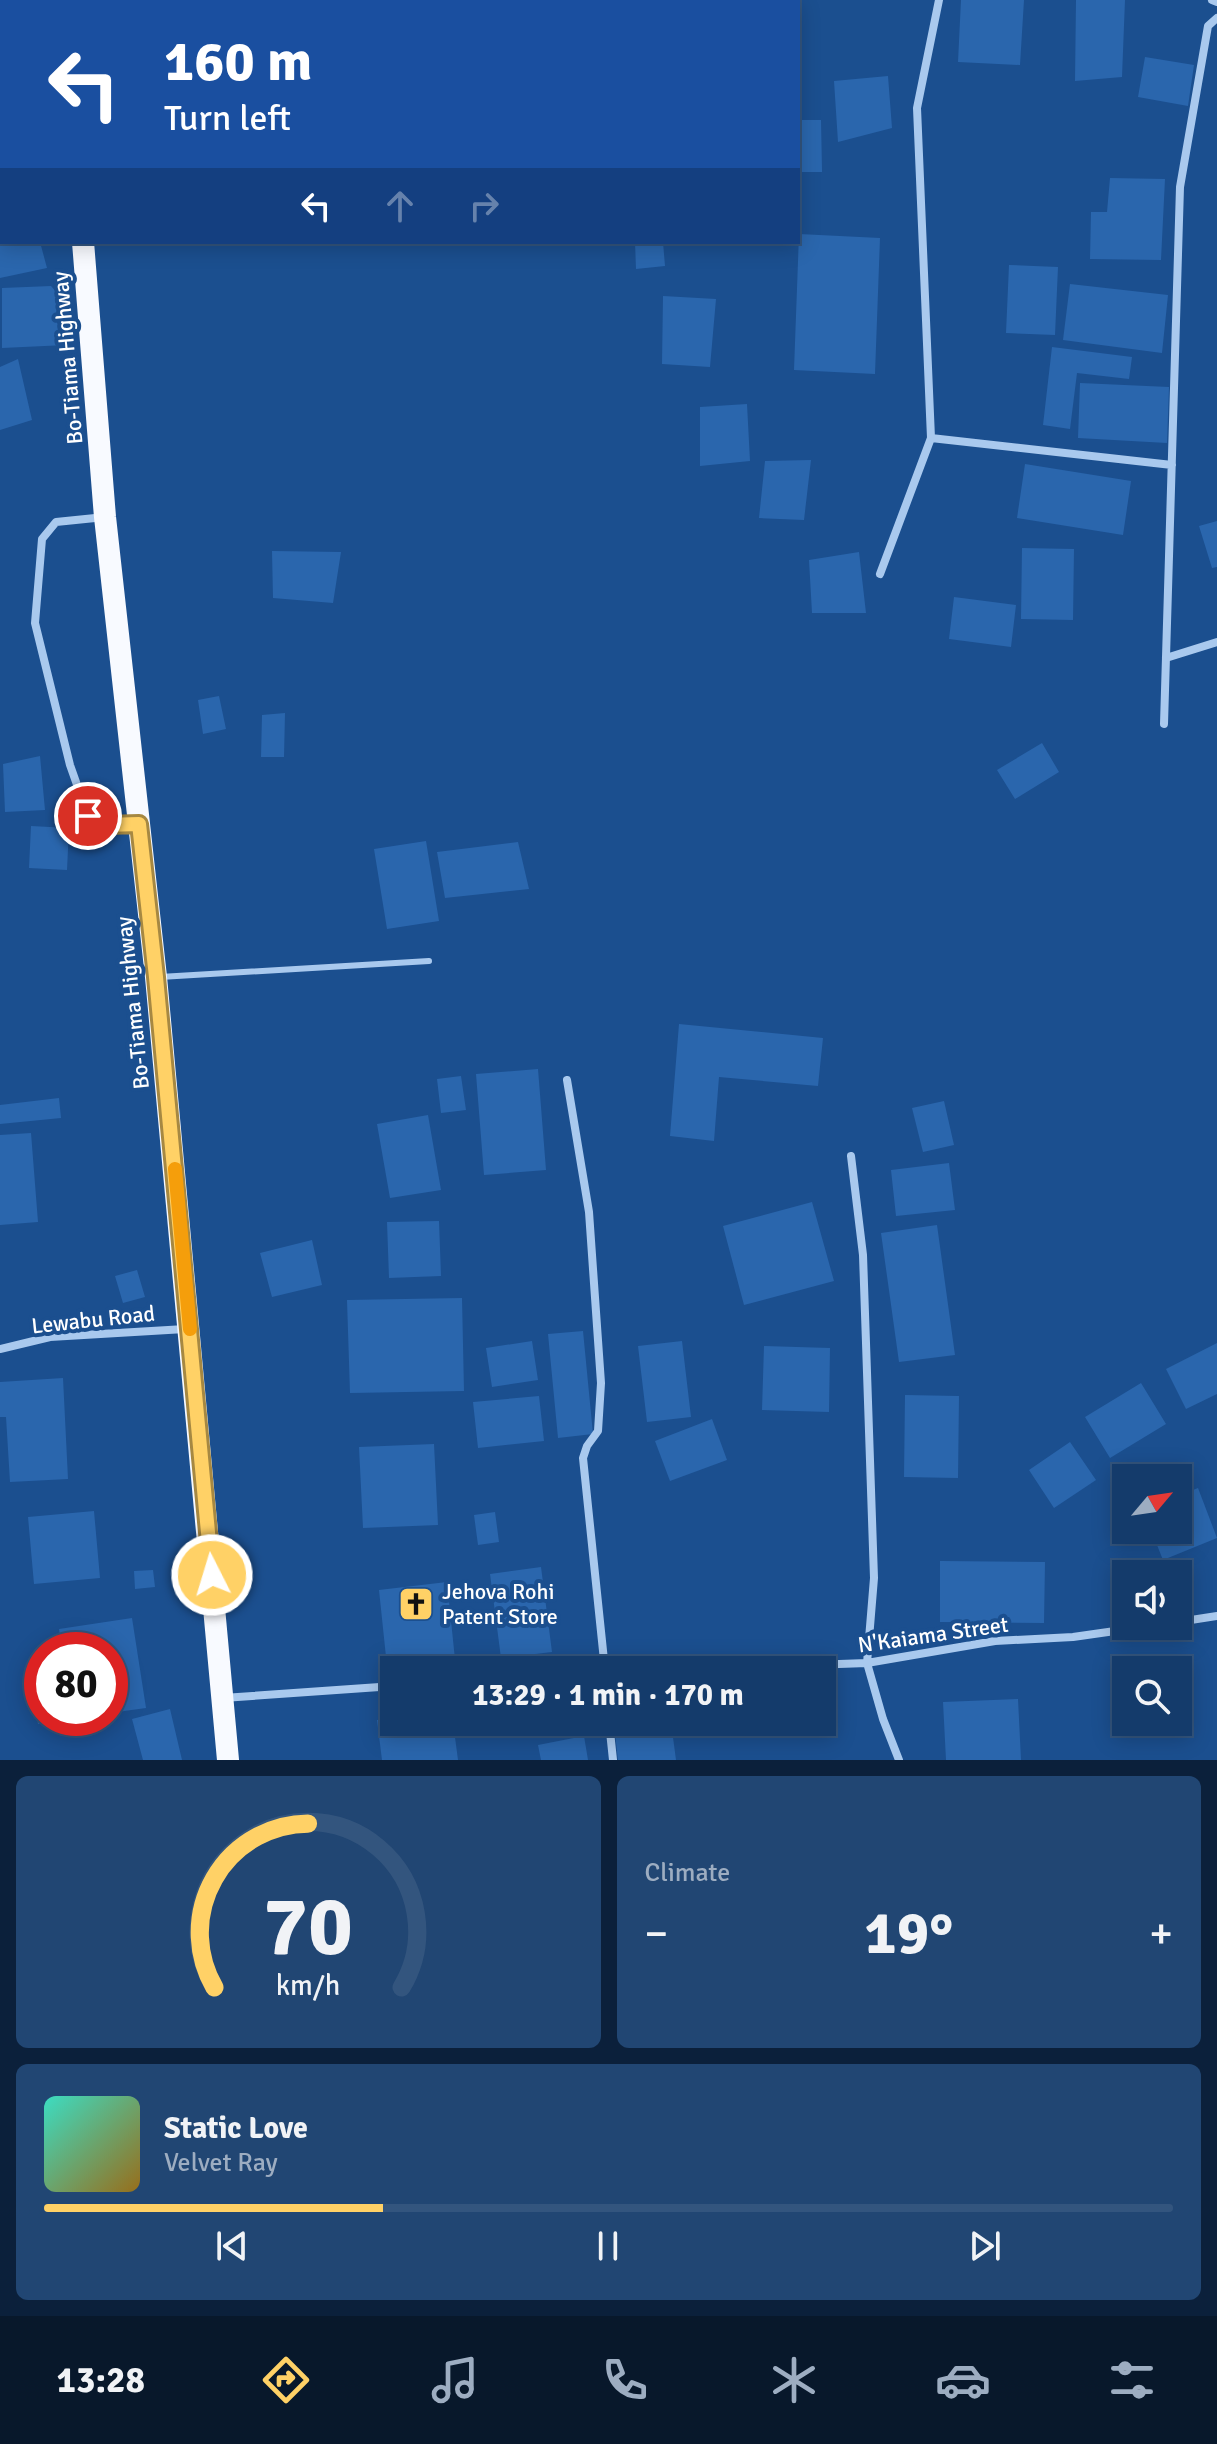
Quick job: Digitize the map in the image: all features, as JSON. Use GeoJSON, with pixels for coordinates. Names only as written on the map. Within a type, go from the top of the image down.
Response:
{"type":"FeatureCollection","features":[{"type":"Feature","properties":{"kind":"highway","name":"Bo-Tiama Highway"},"geometry":{"type":"LineString","coordinates":[[83,244],[105,517],[156,977],[228,1760]]}},
{"type":"Feature","properties":{"kind":"street"},"geometry":{"type":"LineString","coordinates":[[880,574],[931,438],[917,108],[939,0]]}},
{"type":"Feature","properties":{"kind":"street"},"geometry":{"type":"LineString","coordinates":[[1164,724],[1180,187],[1208,26],[1217,18]]}},
{"type":"Feature","properties":{"kind":"street"},"geometry":{"type":"LineString","coordinates":[[931,438],[1172,465]]}},
{"type":"Feature","properties":{"kind":"street"},"geometry":{"type":"LineString","coordinates":[[105,517],[56,522],[42,539],[35,623],[70,765],[88,816],[106,825],[139,824]]}},
{"type":"Feature","properties":{"kind":"street"},"geometry":{"type":"LineString","coordinates":[[1166,658],[1217,642]]}},
{"type":"Feature","properties":{"kind":"street"},"geometry":{"type":"LineString","coordinates":[[567,1080],[589,1212],[601,1383],[598,1431],[583,1458],[604,1656]]}},
{"type":"Feature","properties":{"kind":"street"},"geometry":{"type":"LineString","coordinates":[[851,1156],[863,1255],[874,1578],[867,1663],[899,1760]]}},
{"type":"Feature","properties":{"kind":"street","name":"Lewabu Road"},"geometry":{"type":"LineString","coordinates":[[0,1349],[50,1337],[190,1328]]}},
{"type":"Feature","properties":{"kind":"street"},"geometry":{"type":"LineString","coordinates":[[1192,1620],[1217,1616]]}},
{"type":"Feature","properties":{"kind":"street","name":"N'Kaiama Street"},"geometry":{"type":"LineString","coordinates":[[836,1664],[867,1663],[995,1641],[1112,1631]]}},
{"type":"Feature","properties":{"kind":"street"},"geometry":{"type":"LineString","coordinates":[[223,1698],[380,1687]]}},
{"type":"Feature","properties":{"kind":"street"},"geometry":{"type":"LineString","coordinates":[[610,1736],[613,1760]]}},
{"type":"Feature","properties":{"kind":"lane"},"geometry":{"type":"LineString","coordinates":[[156,977],[429,961]]}},
{"type":"Feature","properties":{"kind":"building"},"geometry":{"type":"Polygon","coordinates":[[[961,0],[1024,0],[1020,65],[958,62],[961,0]]]}},
{"type":"Feature","properties":{"kind":"building"},"geometry":{"type":"Polygon","coordinates":[[[1076,0],[1125,0],[1122,77],[1075,81],[1076,0]]]}},
{"type":"Feature","properties":{"kind":"building"},"geometry":{"type":"Polygon","coordinates":[[[1145,57],[1194,65],[1188,106],[1138,97],[1145,57]]]}},
{"type":"Feature","properties":{"kind":"building"},"geometry":{"type":"Polygon","coordinates":[[[888,76],[892,128],[838,142],[834,81],[888,76]]]}},
{"type":"Feature","properties":{"kind":"building"},"geometry":{"type":"Polygon","coordinates":[[[800,120],[821,120],[822,172],[800,172],[800,120]]]}},
{"type":"Feature","properties":{"kind":"building"},"geometry":{"type":"Polygon","coordinates":[[[1110,178],[1165,179],[1161,260],[1090,259],[1091,212],[1107,212],[1110,178]]]}},
{"type":"Feature","properties":{"kind":"building"},"geometry":{"type":"Polygon","coordinates":[[[800,234],[880,238],[875,374],[794,370],[800,234]]]}},
{"type":"Feature","properties":{"kind":"building"},"geometry":{"type":"Polygon","coordinates":[[[0,244],[41,244],[47,268],[0,278],[0,244]]]}},
{"type":"Feature","properties":{"kind":"building"},"geometry":{"type":"Polygon","coordinates":[[[635,244],[663,244],[665,266],[636,269],[635,244]]]}},
{"type":"Feature","properties":{"kind":"building"},"geometry":{"type":"Polygon","coordinates":[[[1009,265],[1058,267],[1055,335],[1006,333],[1009,265]]]}},
{"type":"Feature","properties":{"kind":"building"},"geometry":{"type":"Polygon","coordinates":[[[1070,284],[1168,295],[1162,353],[1063,340],[1070,284]]]}},
{"type":"Feature","properties":{"kind":"building"},"geometry":{"type":"Polygon","coordinates":[[[51,286],[67,304],[66,345],[2,348],[2,288],[51,286]]]}},
{"type":"Feature","properties":{"kind":"building"},"geometry":{"type":"Polygon","coordinates":[[[663,296],[716,299],[710,367],[662,364],[663,296]]]}},
{"type":"Feature","properties":{"kind":"building"},"geometry":{"type":"Polygon","coordinates":[[[1052,347],[1132,357],[1129,379],[1077,373],[1070,429],[1043,425],[1052,347]]]}},
{"type":"Feature","properties":{"kind":"building"},"geometry":{"type":"Polygon","coordinates":[[[18,359],[32,420],[0,430],[0,367],[18,359]]]}},
{"type":"Feature","properties":{"kind":"building"},"geometry":{"type":"Polygon","coordinates":[[[1080,383],[1169,387],[1167,443],[1078,438],[1080,383]]]}},
{"type":"Feature","properties":{"kind":"building"},"geometry":{"type":"Polygon","coordinates":[[[747,404],[750,461],[700,466],[700,407],[747,404]]]}},
{"type":"Feature","properties":{"kind":"building"},"geometry":{"type":"Polygon","coordinates":[[[811,460],[804,520],[759,518],[765,461],[811,460]]]}},
{"type":"Feature","properties":{"kind":"building"},"geometry":{"type":"Polygon","coordinates":[[[1025,464],[1131,481],[1123,535],[1017,518],[1025,464]]]}},
{"type":"Feature","properties":{"kind":"building"},"geometry":{"type":"Polygon","coordinates":[[[1217,521],[1217,567],[1212,568],[1199,526],[1217,521]]]}},
{"type":"Feature","properties":{"kind":"building"},"geometry":{"type":"Polygon","coordinates":[[[1022,548],[1074,549],[1073,620],[1021,619],[1022,548]]]}},
{"type":"Feature","properties":{"kind":"building"},"geometry":{"type":"Polygon","coordinates":[[[272,551],[341,552],[333,603],[273,598],[272,551]]]}},
{"type":"Feature","properties":{"kind":"building"},"geometry":{"type":"Polygon","coordinates":[[[859,552],[866,613],[812,613],[809,560],[859,552]]]}},
{"type":"Feature","properties":{"kind":"building"},"geometry":{"type":"Polygon","coordinates":[[[954,597],[1016,605],[1011,647],[949,639],[954,597]]]}},
{"type":"Feature","properties":{"kind":"building"},"geometry":{"type":"Polygon","coordinates":[[[219,696],[226,729],[203,734],[198,700],[219,696]]]}},
{"type":"Feature","properties":{"kind":"building"},"geometry":{"type":"Polygon","coordinates":[[[285,713],[284,757],[261,757],[262,715],[285,713]]]}},
{"type":"Feature","properties":{"kind":"building"},"geometry":{"type":"Polygon","coordinates":[[[1042,743],[1059,772],[1015,799],[997,770],[1042,743]]]}},
{"type":"Feature","properties":{"kind":"building"},"geometry":{"type":"Polygon","coordinates":[[[40,756],[45,810],[5,812],[3,764],[40,756]]]}},
{"type":"Feature","properties":{"kind":"building"},"geometry":{"type":"Polygon","coordinates":[[[31,826],[69,828],[67,870],[29,868],[31,826]]]}},
{"type":"Feature","properties":{"kind":"building"},"geometry":{"type":"Polygon","coordinates":[[[426,841],[439,921],[387,929],[374,849],[426,841]]]}},
{"type":"Feature","properties":{"kind":"building"},"geometry":{"type":"Polygon","coordinates":[[[518,842],[529,889],[445,898],[437,852],[518,842]]]}},
{"type":"Feature","properties":{"kind":"building"},"geometry":{"type":"Polygon","coordinates":[[[679,1024],[823,1038],[818,1086],[719,1077],[714,1141],[670,1136],[679,1024]]]}},
{"type":"Feature","properties":{"kind":"building"},"geometry":{"type":"Polygon","coordinates":[[[538,1069],[546,1170],[484,1175],[476,1074],[538,1069]]]}},
{"type":"Feature","properties":{"kind":"building"},"geometry":{"type":"Polygon","coordinates":[[[461,1076],[466,1110],[441,1113],[437,1079],[461,1076]]]}},
{"type":"Feature","properties":{"kind":"building"},"geometry":{"type":"Polygon","coordinates":[[[59,1098],[61,1118],[0,1124],[0,1105],[59,1098]]]}},
{"type":"Feature","properties":{"kind":"building"},"geometry":{"type":"Polygon","coordinates":[[[944,1101],[954,1145],[923,1152],[912,1108],[944,1101]]]}},
{"type":"Feature","properties":{"kind":"building"},"geometry":{"type":"Polygon","coordinates":[[[428,1115],[441,1190],[390,1198],[377,1124],[428,1115]]]}},
{"type":"Feature","properties":{"kind":"building"},"geometry":{"type":"Polygon","coordinates":[[[31,1133],[38,1222],[0,1225],[0,1135],[31,1133]]]}},
{"type":"Feature","properties":{"kind":"building"},"geometry":{"type":"Polygon","coordinates":[[[949,1163],[955,1210],[896,1216],[891,1170],[949,1163]]]}},
{"type":"Feature","properties":{"kind":"building"},"geometry":{"type":"Polygon","coordinates":[[[812,1202],[834,1281],[744,1305],[723,1226],[812,1202]]]}},
{"type":"Feature","properties":{"kind":"building"},"geometry":{"type":"Polygon","coordinates":[[[439,1221],[441,1276],[389,1278],[387,1222],[439,1221]]]}},
{"type":"Feature","properties":{"kind":"building"},"geometry":{"type":"Polygon","coordinates":[[[937,1225],[955,1355],[899,1362],[881,1233],[937,1225]]]}},
{"type":"Feature","properties":{"kind":"building"},"geometry":{"type":"Polygon","coordinates":[[[312,1240],[322,1285],[272,1297],[260,1253],[312,1240]]]}},
{"type":"Feature","properties":{"kind":"building"},"geometry":{"type":"Polygon","coordinates":[[[137,1270],[145,1297],[123,1303],[115,1276],[137,1270]]]}},
{"type":"Feature","properties":{"kind":"building"},"geometry":{"type":"Polygon","coordinates":[[[462,1298],[464,1391],[350,1393],[347,1300],[462,1298]]]}},
{"type":"Feature","properties":{"kind":"building"},"geometry":{"type":"Polygon","coordinates":[[[583,1331],[593,1434],[558,1438],[548,1334],[583,1331]]]}},
{"type":"Feature","properties":{"kind":"building"},"geometry":{"type":"Polygon","coordinates":[[[532,1341],[538,1380],[492,1387],[486,1348],[532,1341]]]}},
{"type":"Feature","properties":{"kind":"building"},"geometry":{"type":"Polygon","coordinates":[[[682,1341],[691,1417],[647,1422],[638,1346],[682,1341]]]}},
{"type":"Feature","properties":{"kind":"building"},"geometry":{"type":"Polygon","coordinates":[[[1217,1343],[1217,1394],[1186,1409],[1166,1369],[1217,1343]]]}},
{"type":"Feature","properties":{"kind":"building"},"geometry":{"type":"Polygon","coordinates":[[[764,1346],[830,1348],[829,1412],[762,1410],[764,1346]]]}},
{"type":"Feature","properties":{"kind":"building"},"geometry":{"type":"Polygon","coordinates":[[[63,1378],[68,1479],[10,1482],[6,1417],[0,1417],[0,1382],[63,1378]]]}},
{"type":"Feature","properties":{"kind":"building"},"geometry":{"type":"Polygon","coordinates":[[[1141,1383],[1166,1424],[1110,1458],[1085,1417],[1141,1383]]]}},
{"type":"Feature","properties":{"kind":"building"},"geometry":{"type":"Polygon","coordinates":[[[905,1395],[959,1396],[958,1478],[904,1477],[905,1395]]]}},
{"type":"Feature","properties":{"kind":"building"},"geometry":{"type":"Polygon","coordinates":[[[539,1396],[544,1441],[478,1448],[473,1402],[539,1396]]]}},
{"type":"Feature","properties":{"kind":"building"},"geometry":{"type":"Polygon","coordinates":[[[712,1419],[727,1460],[670,1481],[655,1441],[712,1419]]]}},
{"type":"Feature","properties":{"kind":"building"},"geometry":{"type":"Polygon","coordinates":[[[1070,1442],[1096,1480],[1054,1508],[1029,1470],[1070,1442]]]}},
{"type":"Feature","properties":{"kind":"building"},"geometry":{"type":"Polygon","coordinates":[[[434,1444],[438,1525],[363,1528],[359,1447],[434,1444]]]}},
{"type":"Feature","properties":{"kind":"building"},"geometry":{"type":"Polygon","coordinates":[[[1198,1488],[1217,1538],[1163,1560],[1157,1544],[1192,1544],[1192,1490],[1198,1488]]]}},
{"type":"Feature","properties":{"kind":"building"},"geometry":{"type":"Polygon","coordinates":[[[94,1511],[100,1578],[34,1584],[28,1517],[94,1511]]]}},
{"type":"Feature","properties":{"kind":"building"},"geometry":{"type":"Polygon","coordinates":[[[495,1512],[499,1542],[478,1545],[474,1515],[495,1512]]]}},
{"type":"Feature","properties":{"kind":"building"},"geometry":{"type":"Polygon","coordinates":[[[940,1561],[1045,1562],[1044,1623],[940,1622],[940,1561]]]}},
{"type":"Feature","properties":{"kind":"building"},"geometry":{"type":"Polygon","coordinates":[[[541,1567],[552,1652],[501,1656],[490,1574],[541,1567]]]}},
{"type":"Feature","properties":{"kind":"building"},"geometry":{"type":"Polygon","coordinates":[[[153,1570],[155,1587],[135,1589],[134,1571],[153,1570]]]}},
{"type":"Feature","properties":{"kind":"building"},"geometry":{"type":"Polygon","coordinates":[[[447,1582],[455,1656],[386,1656],[379,1590],[447,1582]]]}},
{"type":"Feature","properties":{"kind":"building"},"geometry":{"type":"Polygon","coordinates":[[[132,1618],[146,1708],[128,1710],[128,1632],[59,1632],[59,1629],[132,1618]]]}},
{"type":"Feature","properties":{"kind":"building"},"geometry":{"type":"Polygon","coordinates":[[[1018,1699],[1021,1760],[946,1760],[943,1702],[1018,1699]]]}},
{"type":"Feature","properties":{"kind":"building"},"geometry":{"type":"Polygon","coordinates":[[[170,1709],[182,1760],[143,1760],[132,1719],[170,1709]]]}},
{"type":"Feature","properties":{"kind":"building"},"geometry":{"type":"Polygon","coordinates":[[[377,1720],[380,1720],[380,1736],[455,1736],[458,1760],[382,1760],[377,1720]]]}},
{"type":"Feature","properties":{"kind":"building"},"geometry":{"type":"Polygon","coordinates":[[[584,1736],[588,1760],[541,1760],[538,1745],[584,1736]]]}},
{"type":"Feature","properties":{"kind":"building"},"geometry":{"type":"Polygon","coordinates":[[[615,1736],[673,1736],[676,1760],[618,1760],[615,1736]]]}},
{"type":"Feature","properties":{"kind":"slow traffic"},"geometry":{"type":"LineString","coordinates":[[175,1169],[190,1329]]}},
{"type":"Feature","properties":{"kind":"place","name":"Jehova Rohi Patent Store"},"geometry":{"type":"Point","coordinates":[416,1604]}},
{"type":"Feature","properties":{"kind":"route"},"geometry":{"type":"LineString","coordinates":[[88,816],[106,825],[139,824],[212,1575]]}}]}
